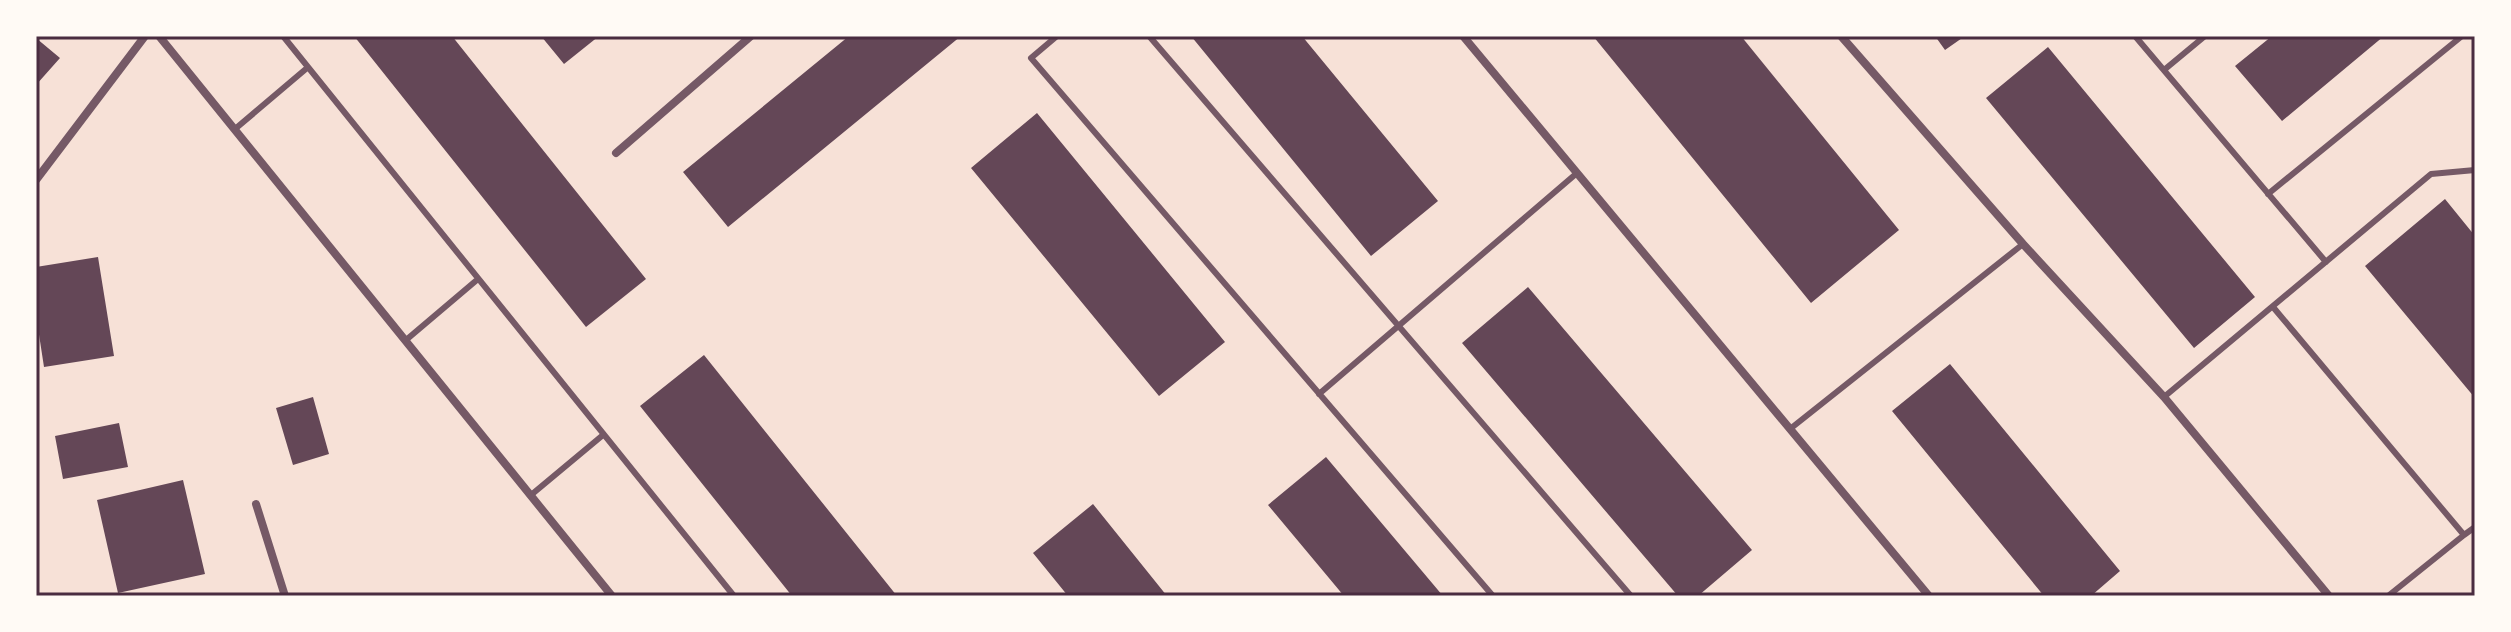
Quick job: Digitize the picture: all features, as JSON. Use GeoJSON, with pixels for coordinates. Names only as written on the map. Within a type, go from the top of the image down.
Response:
{"type":"FeatureCollection","features":[{"type":"Feature","properties":{"kind":"street"},"geometry":{"type":"LineString","coordinates":[[36,180],[145,36]]}},
{"type":"Feature","properties":{"kind":"street"},"geometry":{"type":"LineString","coordinates":[[159,36],[612,596]]}},
{"type":"Feature","properties":{"kind":"street"},"geometry":{"type":"LineString","coordinates":[[616,153],[751,36]]}},
{"type":"Feature","properties":{"kind":"street"},"geometry":{"type":"LineString","coordinates":[[1463,36],[1929,596]]}},
{"type":"Feature","properties":{"kind":"street"},"geometry":{"type":"LineString","coordinates":[[1841,36],[2023,244],[2164,397],[2329,596]]}},
{"type":"Feature","properties":{"kind":"street"},"geometry":{"type":"LineString","coordinates":[[256,504],[285,596]]}},
{"type":"Feature","properties":{"kind":"lane"},"geometry":{"type":"LineString","coordinates":[[283,36],[734,596]]}},
{"type":"Feature","properties":{"kind":"lane"},"geometry":{"type":"LineString","coordinates":[[1057,36],[1031,58],[1493,596]]}},
{"type":"Feature","properties":{"kind":"lane"},"geometry":{"type":"LineString","coordinates":[[1149,36],[1631,596]]}},
{"type":"Feature","properties":{"kind":"lane"},"geometry":{"type":"LineString","coordinates":[[2135,36],[2326,262]]}},
{"type":"Feature","properties":{"kind":"lane"},"geometry":{"type":"LineString","coordinates":[[2164,70],[2205,36]]}},
{"type":"Feature","properties":{"kind":"lane"},"geometry":{"type":"LineString","coordinates":[[2268,194],[2462,36]]}},
{"type":"Feature","properties":{"kind":"lane"},"geometry":{"type":"LineString","coordinates":[[235,129],[307,68]]}},
{"type":"Feature","properties":{"kind":"lane"},"geometry":{"type":"LineString","coordinates":[[2164,397],[2431,174],[2475,170]]}},
{"type":"Feature","properties":{"kind":"lane"},"geometry":{"type":"LineString","coordinates":[[1319,394],[1577,173]]}},
{"type":"Feature","properties":{"kind":"lane"},"geometry":{"type":"LineString","coordinates":[[1790,429],[2023,244]]}},
{"type":"Feature","properties":{"kind":"lane"},"geometry":{"type":"LineString","coordinates":[[406,340],[478,279]]}},
{"type":"Feature","properties":{"kind":"lane"},"geometry":{"type":"LineString","coordinates":[[2273,307],[2464,535]]}},
{"type":"Feature","properties":{"kind":"lane"},"geometry":{"type":"LineString","coordinates":[[531,495],[603,435]]}},
{"type":"Feature","properties":{"kind":"lane"},"geometry":{"type":"LineString","coordinates":[[2388,596],[2475,527]]}},
{"type":"Feature","properties":{"kind":"building"},"geometry":{"type":"Polygon","coordinates":[[[354,36],[452,36],[646,279],[586,327],[354,36]]]}},
{"type":"Feature","properties":{"kind":"building"},"geometry":{"type":"Polygon","coordinates":[[[541,36],[599,36],[564,64],[541,36]]]}},
{"type":"Feature","properties":{"kind":"building"},"geometry":{"type":"Polygon","coordinates":[[[849,36],[961,36],[728,227],[683,172],[849,36]]]}},
{"type":"Feature","properties":{"kind":"building"},"geometry":{"type":"Polygon","coordinates":[[[1191,36],[1302,36],[1438,201],[1371,256],[1191,36]]]}},
{"type":"Feature","properties":{"kind":"building"},"geometry":{"type":"Polygon","coordinates":[[[1593,36],[1741,36],[1899,230],[1811,303],[1593,36]]]}},
{"type":"Feature","properties":{"kind":"building"},"geometry":{"type":"Polygon","coordinates":[[[1935,36],[1965,36],[1945,50],[1935,36]]]}},
{"type":"Feature","properties":{"kind":"building"},"geometry":{"type":"Polygon","coordinates":[[[2272,36],[2384,36],[2282,121],[2235,66],[2272,36]]]}},
{"type":"Feature","properties":{"kind":"building"},"geometry":{"type":"Polygon","coordinates":[[[36,38],[60,58],[36,85],[36,38]]]}},
{"type":"Feature","properties":{"kind":"building"},"geometry":{"type":"Polygon","coordinates":[[[2048,47],[2255,297],[2194,348],[1986,98],[2048,47]]]}},
{"type":"Feature","properties":{"kind":"building"},"geometry":{"type":"Polygon","coordinates":[[[1037,113],[1225,342],[1159,396],[971,168],[1037,113]]]}},
{"type":"Feature","properties":{"kind":"building"},"geometry":{"type":"Polygon","coordinates":[[[2445,199],[2475,236],[2475,398],[2365,266],[2445,199]]]}},
{"type":"Feature","properties":{"kind":"building"},"geometry":{"type":"Polygon","coordinates":[[[98,257],[114,356],[44,367],[36,315],[36,267],[98,257]]]}},
{"type":"Feature","properties":{"kind":"building"},"geometry":{"type":"Polygon","coordinates":[[[1528,287],[1752,550],[1698,596],[1678,596],[1462,343],[1528,287]]]}},
{"type":"Feature","properties":{"kind":"building"},"geometry":{"type":"Polygon","coordinates":[[[704,355],[897,596],[792,596],[640,406],[704,355]]]}},
{"type":"Feature","properties":{"kind":"building"},"geometry":{"type":"Polygon","coordinates":[[[1950,364],[2120,571],[2091,596],[2044,596],[1892,411],[1950,364]]]}},
{"type":"Feature","properties":{"kind":"building"},"geometry":{"type":"Polygon","coordinates":[[[313,397],[329,454],[293,465],[276,408],[313,397]]]}},
{"type":"Feature","properties":{"kind":"building"},"geometry":{"type":"Polygon","coordinates":[[[119,423],[128,467],[63,479],[55,436],[119,423]]]}},
{"type":"Feature","properties":{"kind":"building"},"geometry":{"type":"Polygon","coordinates":[[[1326,457],[1443,596],[1344,596],[1268,505],[1326,457]]]}},
{"type":"Feature","properties":{"kind":"building"},"geometry":{"type":"Polygon","coordinates":[[[183,480],[205,574],[118,593],[97,500],[183,480]]]}},
{"type":"Feature","properties":{"kind":"building"},"geometry":{"type":"Polygon","coordinates":[[[1093,504],[1167,596],[1068,596],[1033,553],[1093,504]]]}}]}
